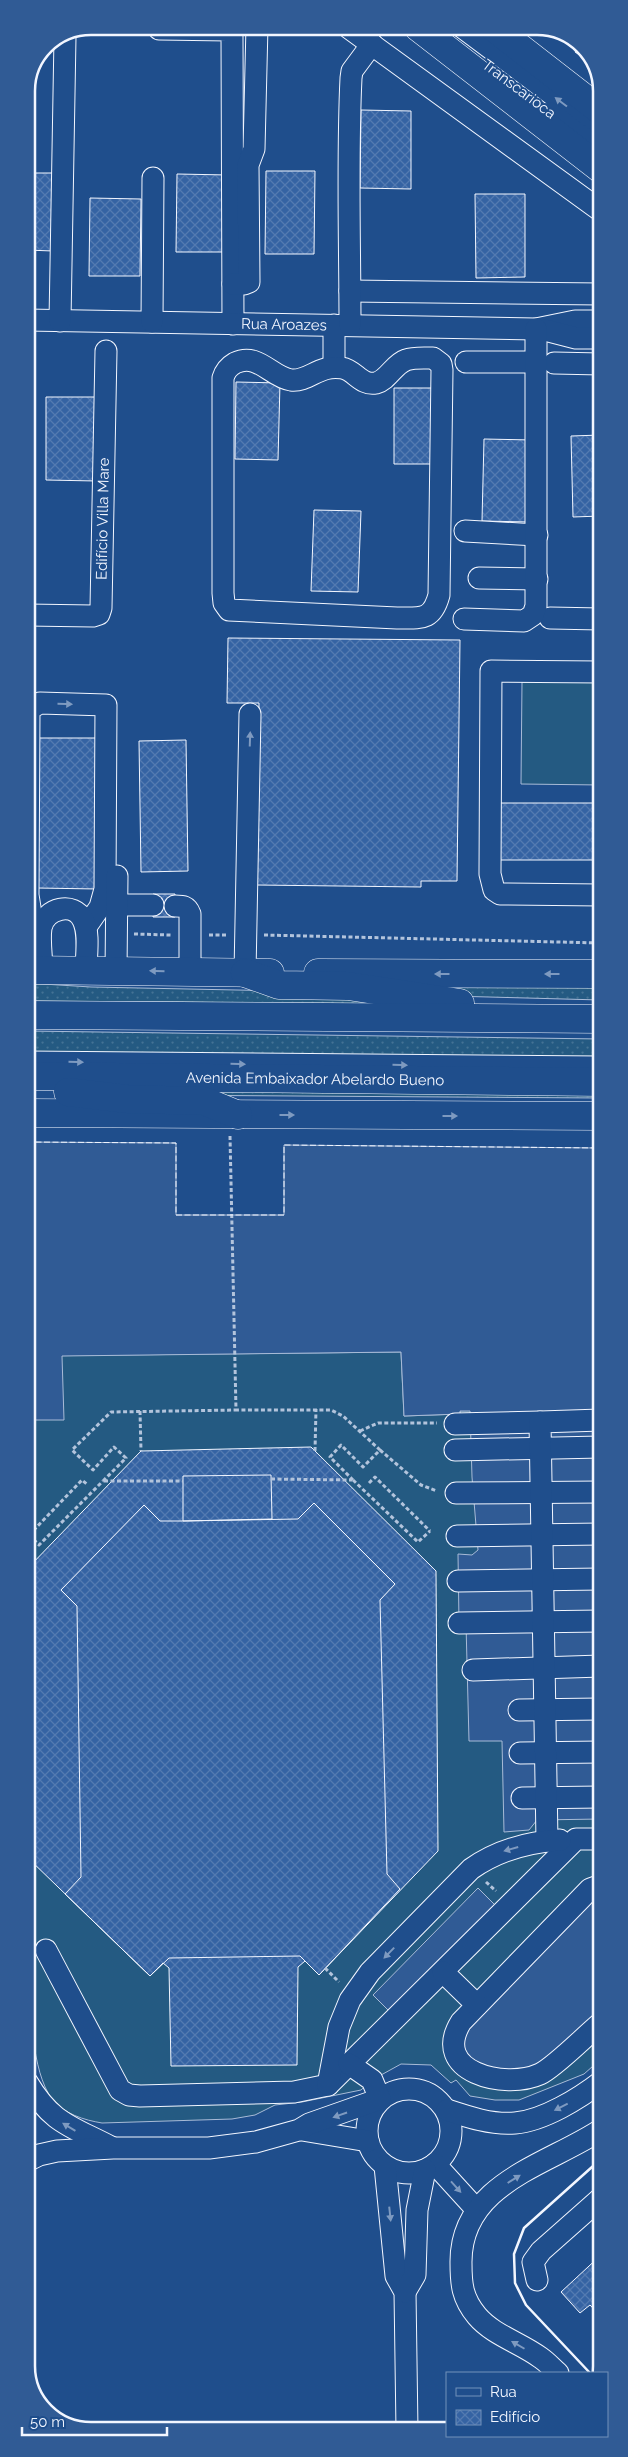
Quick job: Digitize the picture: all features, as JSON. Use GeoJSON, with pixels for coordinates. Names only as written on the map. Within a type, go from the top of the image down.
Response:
{"type":"FeatureCollection","features":[{"type":"Feature","properties":{"kind":"main road"},"geometry":{"type":"LineString","coordinates":[[428,35],[593,162]]}},
{"type":"Feature","properties":{"kind":"main road"},"geometry":{"type":"LineString","coordinates":[[502,35],[593,105]]}},
{"type":"Feature","properties":{"kind":"main road"},"geometry":{"type":"LineString","coordinates":[[35,971],[593,974]]}},
{"type":"Feature","properties":{"kind":"main road"},"geometry":{"type":"LineString","coordinates":[[245,972],[279,985],[348,986],[451,1003],[593,1007]]}},
{"type":"Feature","properties":{"kind":"main road"},"geometry":{"type":"LineString","coordinates":[[35,1015],[593,1019]]}},
{"type":"Feature","properties":{"kind":"main road","name":"Avenida Embaixador Abelardo Bueno"},"geometry":{"type":"LineString","coordinates":[[35,1076],[593,1082]]}},
{"type":"Feature","properties":{"kind":"main road"},"geometry":{"type":"LineString","coordinates":[[35,1090],[74,1092],[127,1099],[204,1101],[234,1123]]}},
{"type":"Feature","properties":{"kind":"main road"},"geometry":{"type":"LineString","coordinates":[[35,1113],[234,1123],[593,1116]]}},
{"type":"Feature","properties":{"kind":"street"},"geometry":{"type":"LineString","coordinates":[[231,35],[233,324]]}},
{"type":"Feature","properties":{"kind":"street"},"geometry":{"type":"LineString","coordinates":[[233,284],[249,282],[248,165],[254,149],[256,35]]}},
{"type":"Feature","properties":{"kind":"street"},"geometry":{"type":"LineString","coordinates":[[359,35],[593,205]]}},
{"type":"Feature","properties":{"kind":"street","name":"Transcarioca"},"geometry":{"type":"LineString","coordinates":[[448,35],[593,145]]}},
{"type":"Feature","properties":{"kind":"street","name":"Transcarioca"},"geometry":{"type":"LineString","coordinates":[[473,35],[593,125]]}},
{"type":"Feature","properties":{"kind":"street"},"geometry":{"type":"LineString","coordinates":[[60,321],[65,41]]}},
{"type":"Feature","properties":{"kind":"street"},"geometry":{"type":"LineString","coordinates":[[334,367],[350,290],[351,190],[349,146],[351,78],[352,71],[372,44]]}},
{"type":"Feature","properties":{"kind":"street"},"geometry":{"type":"LineString","coordinates":[[152,322],[153,178]]}},
{"type":"Feature","properties":{"kind":"street"},"geometry":{"type":"LineString","coordinates":[[350,290],[593,294]]}},
{"type":"Feature","properties":{"kind":"street","name":"Rua Aroazes"},"geometry":{"type":"LineString","coordinates":[[35,320],[538,329],[576,338],[593,338]]}},
{"type":"Feature","properties":{"kind":"street","name":"Rua Aroazes"},"geometry":{"type":"LineString","coordinates":[[538,329],[575,321],[593,321]]}},
{"type":"Feature","properties":{"kind":"street"},"geometry":{"type":"LineString","coordinates":[[464,619],[524,621],[530,619],[536,606],[537,535],[545,363],[538,329]]}},
{"type":"Feature","properties":{"kind":"street","name":"Edifício Villa Mare"},"geometry":{"type":"LineString","coordinates":[[35,615],[93,616],[99,614],[102,608],[106,351]]}},
{"type":"Feature","properties":{"kind":"street"},"geometry":{"type":"LineString","coordinates":[[433,358],[441,364],[439,595],[436,606],[430,615],[419,618],[397,618],[236,612],[229,610],[224,603],[223,378],[225,371],[236,362],[248,360],[259,363],[284,378],[300,380],[323,368],[334,367],[348,370],[366,383],[373,383],[380,381],[404,360],[433,358]]}},
{"type":"Feature","properties":{"kind":"street"},"geometry":{"type":"LineString","coordinates":[[466,362],[593,364]]}},
{"type":"Feature","properties":{"kind":"street"},"geometry":{"type":"LineString","coordinates":[[465,532],[537,535]]}},
{"type":"Feature","properties":{"kind":"street"},"geometry":{"type":"LineString","coordinates":[[479,578],[537,579]]}},
{"type":"Feature","properties":{"kind":"street"},"geometry":{"type":"LineString","coordinates":[[550,618],[593,619]]}},
{"type":"Feature","properties":{"kind":"street"},"geometry":{"type":"LineString","coordinates":[[549,657],[496,657],[492,660],[490,874],[494,890],[500,894],[593,896]]}},
{"type":"Feature","properties":{"kind":"street"},"geometry":{"type":"LineString","coordinates":[[491,671],[593,672]]}},
{"type":"Feature","properties":{"kind":"street"},"geometry":{"type":"LineString","coordinates":[[35,706],[40,703],[106,705],[105,889],[100,907],[84,922]]}},
{"type":"Feature","properties":{"kind":"street"},"geometry":{"type":"LineString","coordinates":[[245,972],[250,714]]}},
{"type":"Feature","properties":{"kind":"street"},"geometry":{"type":"LineString","coordinates":[[116,971],[118,756]]}},
{"type":"Feature","properties":{"kind":"street"},"geometry":{"type":"LineString","coordinates":[[236,760],[248,798]]}},
{"type":"Feature","properties":{"kind":"street"},"geometry":{"type":"LineString","coordinates":[[35,966],[45,921],[37,890]]}},
{"type":"Feature","properties":{"kind":"street"},"geometry":{"type":"LineString","coordinates":[[86,971],[84,922],[95,891]]}},
{"type":"Feature","properties":{"kind":"street"},"geometry":{"type":"LineString","coordinates":[[117,905],[153,905]]}},
{"type":"Feature","properties":{"kind":"street"},"geometry":{"type":"LineString","coordinates":[[175,906],[188,908],[190,972]]}},
{"type":"Feature","properties":{"kind":"street"},"geometry":{"type":"LineString","coordinates":[[45,921],[54,911],[66,908],[77,912],[84,922]]}},
{"type":"Feature","properties":{"kind":"street"},"geometry":{"type":"LineString","coordinates":[[35,916],[45,921]]}},
{"type":"Feature","properties":{"kind":"street"},"geometry":{"type":"LineString","coordinates":[[35,1026],[593,1032]]}},
{"type":"Feature","properties":{"kind":"street"},"geometry":{"type":"LineString","coordinates":[[35,1062],[593,1067]]}},
{"type":"Feature","properties":{"kind":"street"},"geometry":{"type":"LineString","coordinates":[[455,1424],[593,1420]]}},
{"type":"Feature","properties":{"kind":"street"},"geometry":{"type":"LineString","coordinates":[[540,1422],[547,1841]]}},
{"type":"Feature","properties":{"kind":"street"},"geometry":{"type":"LineString","coordinates":[[455,1450],[593,1447]]}},
{"type":"Feature","properties":{"kind":"street"},"geometry":{"type":"LineString","coordinates":[[456,1493],[593,1492]]}},
{"type":"Feature","properties":{"kind":"street"},"geometry":{"type":"LineString","coordinates":[[457,1536],[593,1534]]}},
{"type":"Feature","properties":{"kind":"street"},"geometry":{"type":"LineString","coordinates":[[458,1581],[593,1579]]}},
{"type":"Feature","properties":{"kind":"street"},"geometry":{"type":"LineString","coordinates":[[459,1623],[593,1621]]}},
{"type":"Feature","properties":{"kind":"street"},"geometry":{"type":"LineString","coordinates":[[473,1670],[593,1666]]}},
{"type":"Feature","properties":{"kind":"street"},"geometry":{"type":"LineString","coordinates":[[519,1710],[593,1709]]}},
{"type":"Feature","properties":{"kind":"street"},"geometry":{"type":"LineString","coordinates":[[520,1753],[593,1752]]}},
{"type":"Feature","properties":{"kind":"street"},"geometry":{"type":"LineString","coordinates":[[522,1798],[593,1796]]}},
{"type":"Feature","properties":{"kind":"street"},"geometry":{"type":"LineString","coordinates":[[46,1950],[120,2090],[129,2095],[294,2092],[328,2085],[576,1839]]}},
{"type":"Feature","properties":{"kind":"street"},"geometry":{"type":"LineString","coordinates":[[328,2085],[339,2027],[350,2000],[370,1972],[471,1869],[497,1853],[547,1841],[593,1839]]}},
{"type":"Feature","properties":{"kind":"street"},"geometry":{"type":"LineString","coordinates":[[593,1888],[461,2022],[453,2034],[453,2046],[457,2059],[469,2070],[484,2077],[503,2080],[525,2080],[543,2073],[593,2030]]}},
{"type":"Feature","properties":{"kind":"street"},"geometry":{"type":"LineString","coordinates":[[443,1972],[477,2005]]}},
{"type":"Feature","properties":{"kind":"street"},"geometry":{"type":"LineString","coordinates":[[349,2064],[372,2080],[380,2099]]}},
{"type":"Feature","properties":{"kind":"street"},"geometry":{"type":"LineString","coordinates":[[446,2110],[489,2121],[516,2123],[551,2112],[576,2099],[593,2087]]}},
{"type":"Feature","properties":{"kind":"street"},"geometry":{"type":"LineString","coordinates":[[35,2153],[113,2148],[232,2146],[278,2137],[380,2099],[394,2091],[408,2088],[430,2094],[446,2110],[452,2133],[450,2145],[444,2155],[430,2167],[404,2173],[385,2166],[374,2155],[368,2141],[367,2126],[371,2111],[380,2099]]}},
{"type":"Feature","properties":{"kind":"street"},"geometry":{"type":"LineString","coordinates":[[35,2095],[42,2106],[74,2131],[113,2148]]}},
{"type":"Feature","properties":{"kind":"street"},"geometry":{"type":"LineString","coordinates":[[299,2130],[330,2133],[368,2141]]}},
{"type":"Feature","properties":{"kind":"street"},"geometry":{"type":"LineString","coordinates":[[557,2372],[540,2358],[506,2338],[477,2317],[461,2289],[461,2254],[466,2227],[476,2209],[496,2190],[593,2134]]}},
{"type":"Feature","properties":{"kind":"street"},"geometry":{"type":"LineString","coordinates":[[385,2166],[396,2276],[405,2292],[407,2422]]}},
{"type":"Feature","properties":{"kind":"street"},"geometry":{"type":"LineString","coordinates":[[430,2167],[476,2209]]}},
{"type":"Feature","properties":{"kind":"street"},"geometry":{"type":"LineString","coordinates":[[405,2292],[415,2275],[417,2210],[430,2167]]}},
{"type":"Feature","properties":{"kind":"street"},"geometry":{"type":"LineString","coordinates":[[537,2280],[533,2262],[541,2251],[593,2205]]}},
{"type":"Feature","properties":{"kind":"path"},"geometry":{"type":"LineString","coordinates":[[116,933],[593,943]]}},
{"type":"Feature","properties":{"kind":"path"},"geometry":{"type":"LineString","coordinates":[[234,1123],[236,1410]]}},
{"type":"Feature","properties":{"kind":"path"},"geometry":{"type":"LineString","coordinates":[[315,1451],[316,1409]]}},
{"type":"Feature","properties":{"kind":"path"},"geometry":{"type":"LineString","coordinates":[[35,1541],[39,1545],[126,1458],[114,1447],[92,1470],[72,1450],[111,1412],[316,1409],[338,1412],[421,1485],[431,1490],[456,1493]]}},
{"type":"Feature","properties":{"kind":"path"},"geometry":{"type":"LineString","coordinates":[[140,1411],[141,1451]]}},
{"type":"Feature","properties":{"kind":"path"},"geometry":{"type":"LineString","coordinates":[[360,1431],[378,1423],[455,1424]]}},
{"type":"Feature","properties":{"kind":"path"},"geometry":{"type":"LineString","coordinates":[[369,1483],[375,1477],[430,1531],[418,1542],[330,1457],[341,1445],[363,1467],[380,1450]]}},
{"type":"Feature","properties":{"kind":"path"},"geometry":{"type":"LineString","coordinates":[[35,1529],[82,1480],[88,1485]]}},
{"type":"Feature","properties":{"kind":"path"},"geometry":{"type":"LineString","coordinates":[[271,1480],[353,1480]]}},
{"type":"Feature","properties":{"kind":"path"},"geometry":{"type":"LineString","coordinates":[[103,1481],[183,1481]]}},
{"type":"Feature","properties":{"kind":"path"},"geometry":{"type":"LineString","coordinates":[[471,1869],[512,1904]]}},
{"type":"Feature","properties":{"kind":"shaded area"},"geometry":{"type":"Polygon","coordinates":[[[522,682],[593,682],[593,785],[521,784],[522,682]]]}},
{"type":"Feature","properties":{"kind":"shaded area"},"geometry":{"type":"Polygon","coordinates":[[[379,983],[593,985],[593,1000],[451,996],[379,983]]]}},
{"type":"Feature","properties":{"kind":"shaded area"},"geometry":{"type":"Polygon","coordinates":[[[35,984],[91,987],[333,992],[406,1004],[35,1001],[35,984]]]}},
{"type":"Feature","properties":{"kind":"shaded area"},"geometry":{"type":"Polygon","coordinates":[[[35,1031],[593,1039],[593,1062],[35,1056],[35,1031]]]}},
{"type":"Feature","properties":{"kind":"shaded area"},"geometry":{"type":"Polygon","coordinates":[[[106,1087],[593,1092],[593,1098],[145,1095],[106,1087]]]}},
{"type":"Feature","properties":{"kind":"shaded area"},"geometry":{"type":"Polygon","coordinates":[[[35,1142],[176,1143],[176,1215],[284,1215],[284,1145],[593,1148],[593,1819],[537,1820],[529,1830],[504,1832],[502,1741],[469,1741],[466,1624],[459,1623],[458,1554],[472,1555],[478,1550],[472,1477],[470,1411],[460,1411],[460,1414],[404,1416],[401,1352],[62,1356],[64,1420],[35,1420],[35,1142]]]}},
{"type":"Feature","properties":{"kind":"shaded area"},"geometry":{"type":"Polygon","coordinates":[[[401,1352],[404,1416],[460,1414],[460,1411],[593,1408],[593,2066],[584,2074],[519,2100],[495,2100],[470,2096],[456,2080],[451,2083],[431,2065],[401,2064],[372,2080],[361,2090],[302,2102],[275,2105],[255,2115],[232,2119],[102,2123],[75,2116],[62,2109],[52,2099],[45,2087],[35,2050],[35,1356],[401,1352]]]}},
{"type":"Feature","properties":{"kind":"shaded area"},"geometry":{"type":"Polygon","coordinates":[[[478,1888],[499,1909],[394,2016],[373,1995],[478,1888]]]}},
{"type":"Feature","properties":{"kind":"shaded area"},"geometry":{"type":"Polygon","coordinates":[[[593,1893],[593,2030],[543,2073],[484,2077],[453,2034],[593,1893]]]}},
{"type":"Feature","properties":{"kind":"building"},"geometry":{"type":"Polygon","coordinates":[[[361,110],[411,111],[411,189],[360,188],[361,110]]]}},
{"type":"Feature","properties":{"kind":"building"},"geometry":{"type":"Polygon","coordinates":[[[266,171],[315,171],[314,254],[265,254],[266,171]]]}},
{"type":"Feature","properties":{"kind":"building"},"geometry":{"type":"Polygon","coordinates":[[[35,173],[54,173],[53,251],[35,250],[35,173]]]}},
{"type":"Feature","properties":{"kind":"building"},"geometry":{"type":"Polygon","coordinates":[[[177,174],[228,175],[227,252],[176,252],[177,174]]]}},
{"type":"Feature","properties":{"kind":"building"},"geometry":{"type":"Polygon","coordinates":[[[475,194],[525,194],[525,277],[476,278],[475,194]]]}},
{"type":"Feature","properties":{"kind":"building"},"geometry":{"type":"Polygon","coordinates":[[[90,198],[141,199],[140,276],[89,276],[90,198]]]}},
{"type":"Feature","properties":{"kind":"building"},"geometry":{"type":"Polygon","coordinates":[[[236,382],[280,383],[278,460],[235,459],[236,382]]]}},
{"type":"Feature","properties":{"kind":"building"},"geometry":{"type":"Polygon","coordinates":[[[394,388],[437,388],[437,464],[394,464],[394,388]]]}},
{"type":"Feature","properties":{"kind":"building"},"geometry":{"type":"Polygon","coordinates":[[[46,397],[96,397],[96,481],[46,480],[46,397]]]}},
{"type":"Feature","properties":{"kind":"building"},"geometry":{"type":"Polygon","coordinates":[[[593,435],[593,516],[573,517],[571,436],[593,435]]]}},
{"type":"Feature","properties":{"kind":"building"},"geometry":{"type":"Polygon","coordinates":[[[484,439],[532,440],[529,522],[482,521],[484,439]]]}},
{"type":"Feature","properties":{"kind":"building"},"geometry":{"type":"Polygon","coordinates":[[[314,510],[361,511],[358,592],[311,591],[314,510]]]}},
{"type":"Feature","properties":{"kind":"building"},"geometry":{"type":"Polygon","coordinates":[[[228,638],[460,640],[457,881],[421,881],[421,887],[257,885],[259,703],[227,703],[228,638]]]}},
{"type":"Feature","properties":{"kind":"building"},"geometry":{"type":"Polygon","coordinates":[[[37,738],[98,738],[97,889],[37,888],[37,738]]]}},
{"type":"Feature","properties":{"kind":"building"},"geometry":{"type":"Polygon","coordinates":[[[186,740],[188,871],[141,872],[139,741],[186,740]]]}},
{"type":"Feature","properties":{"kind":"building"},"geometry":{"type":"Polygon","coordinates":[[[500,803],[593,803],[593,860],[500,860],[500,803]]]}},
{"type":"Feature","properties":{"kind":"building"},"geometry":{"type":"Polygon","coordinates":[[[153,894],[175,894],[175,917],[153,917],[153,894]]]}},
{"type":"Feature","properties":{"kind":"building"},"geometry":{"type":"Polygon","coordinates":[[[311,1447],[436,1571],[438,1851],[319,1975],[305,1961],[298,1967],[297,2065],[171,2066],[169,1968],[163,1963],[150,1976],[35,1865],[35,1561],[141,1451],[311,1447]]]}},
{"type":"Feature","properties":{"kind":"building"},"geometry":{"type":"Polygon","coordinates":[[[271,1475],[272,1519],[183,1521],[183,1476],[271,1475]]]}},
{"type":"Feature","properties":{"kind":"building"},"geometry":{"type":"Polygon","coordinates":[[[314,1503],[395,1584],[380,1600],[387,1874],[400,1889],[319,1975],[300,1956],[169,1958],[150,1976],[65,1894],[81,1877],[77,1606],[61,1590],[144,1505],[160,1521],[183,1521],[298,1519],[314,1503]]]}},
{"type":"Feature","properties":{"kind":"building"},"geometry":{"type":"Polygon","coordinates":[[[593,2262],[593,2308],[590,2305],[580,2313],[561,2292],[593,2262]]]}},
{"type":"Feature","properties":{"kind":"fence"},"geometry":{"type":"LineString","coordinates":[[35,1142],[176,1143],[176,1215],[284,1215],[284,1145],[593,1148]]}},
{"type":"Feature","properties":{"kind":"wall"},"geometry":{"type":"LineString","coordinates":[[589,2372],[526,2305],[515,2283],[514,2254],[524,2228],[593,2166]]}}]}
